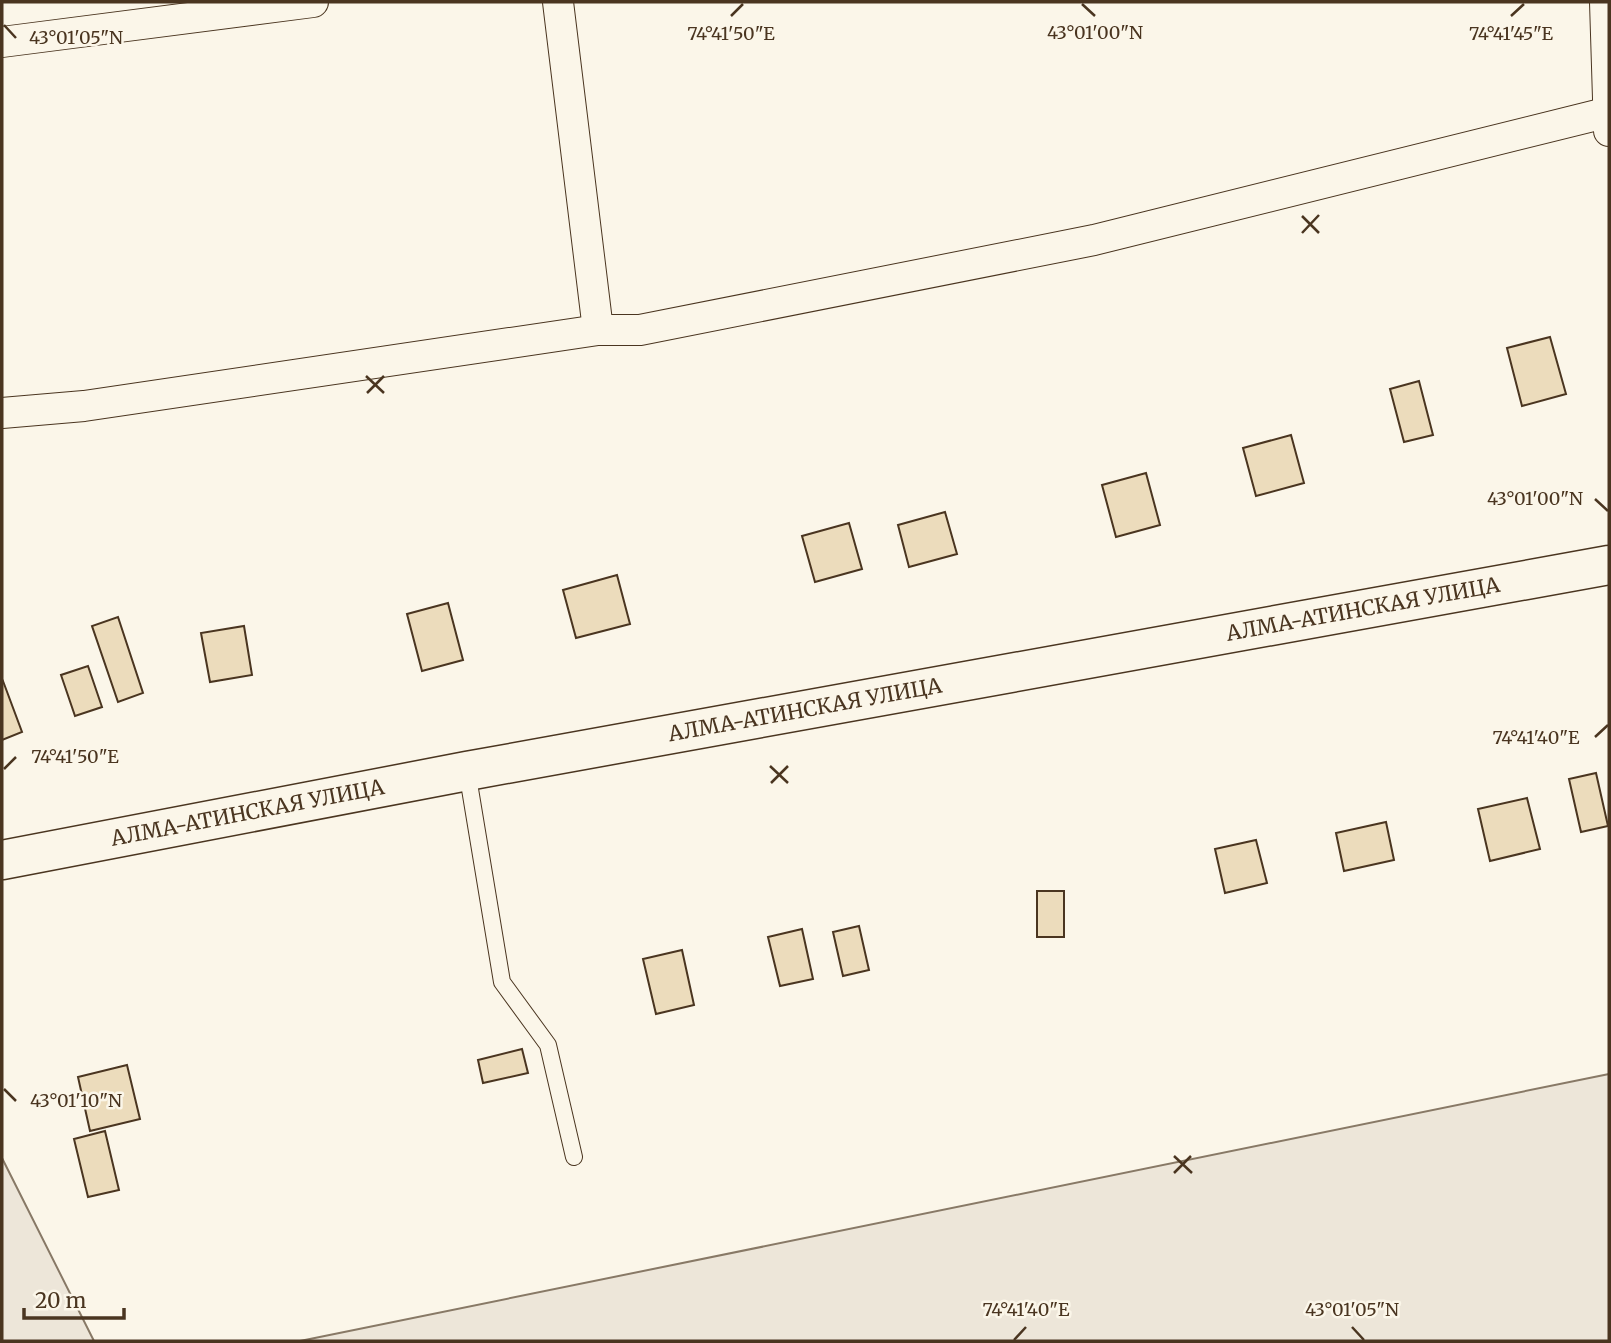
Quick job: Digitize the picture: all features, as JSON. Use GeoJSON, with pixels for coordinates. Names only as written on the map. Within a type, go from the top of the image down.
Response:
{"type":"FeatureCollection","features":[{"type":"Feature","properties":{"kind":"highway","name":"АЛМА-АТИНСКАЯ УЛИЦА"},"geometry":{"type":"LineString","coordinates":[[2,860],[467,771],[1609,565]]}},
{"type":"Feature","properties":{"kind":"street"},"geometry":{"type":"LineString","coordinates":[[2,42],[313,2]]}},
{"type":"Feature","properties":{"kind":"street"},"geometry":{"type":"LineString","coordinates":[[558,2],[598,330]]}},
{"type":"Feature","properties":{"kind":"street"},"geometry":{"type":"LineString","coordinates":[[1605,2],[1609,131]]}},
{"type":"Feature","properties":{"kind":"street"},"geometry":{"type":"LineString","coordinates":[[2,413],[84,407],[598,330],[640,330],[1094,240],[1609,112]]}},
{"type":"Feature","properties":{"kind":"lane"},"geometry":{"type":"LineString","coordinates":[[467,771],[502,982],[548,1045],[574,1157]]}},
{"type":"Feature","properties":{"kind":"shaded area"},"geometry":{"type":"Polygon","coordinates":[[[1609,1074],[1609,1341],[300,1341],[1609,1074]]]}},
{"type":"Feature","properties":{"kind":"shaded area"},"geometry":{"type":"Polygon","coordinates":[[[2,1158],[94,1341],[2,1341],[2,1158]]]}},
{"type":"Feature","properties":{"kind":"building"},"geometry":{"type":"Polygon","coordinates":[[[1550,337],[1566,394],[1522,406],[1507,348],[1550,337]]]}},
{"type":"Feature","properties":{"kind":"building"},"geometry":{"type":"Polygon","coordinates":[[[1419,381],[1433,435],[1404,442],[1390,389],[1419,381]]]}},
{"type":"Feature","properties":{"kind":"building"},"geometry":{"type":"Polygon","coordinates":[[[1291,435],[1304,483],[1256,496],[1243,448],[1291,435]]]}},
{"type":"Feature","properties":{"kind":"building"},"geometry":{"type":"Polygon","coordinates":[[[1146,473],[1160,525],[1116,537],[1102,485],[1146,473]]]}},
{"type":"Feature","properties":{"kind":"building"},"geometry":{"type":"Polygon","coordinates":[[[945,512],[957,554],[909,567],[898,525],[945,512]]]}},
{"type":"Feature","properties":{"kind":"building"},"geometry":{"type":"Polygon","coordinates":[[[849,523],[862,569],[815,582],[802,536],[849,523]]]}},
{"type":"Feature","properties":{"kind":"building"},"geometry":{"type":"Polygon","coordinates":[[[617,575],[630,624],[576,638],[563,590],[617,575]]]}},
{"type":"Feature","properties":{"kind":"building"},"geometry":{"type":"Polygon","coordinates":[[[448,603],[463,660],[422,671],[407,614],[448,603]]]}},
{"type":"Feature","properties":{"kind":"building"},"geometry":{"type":"Polygon","coordinates":[[[118,617],[143,693],[118,702],[92,626],[118,617]]]}},
{"type":"Feature","properties":{"kind":"building"},"geometry":{"type":"Polygon","coordinates":[[[244,626],[252,675],[210,682],[201,633],[244,626]]]}},
{"type":"Feature","properties":{"kind":"building"},"geometry":{"type":"Polygon","coordinates":[[[88,666],[102,707],[75,716],[61,675],[88,666]]]}},
{"type":"Feature","properties":{"kind":"building"},"geometry":{"type":"Polygon","coordinates":[[[2,682],[22,732],[2,740],[2,682]]]}},
{"type":"Feature","properties":{"kind":"building"},"geometry":{"type":"Polygon","coordinates":[[[1596,773],[1608,826],[1581,832],[1569,779],[1596,773]]]}},
{"type":"Feature","properties":{"kind":"building"},"geometry":{"type":"Polygon","coordinates":[[[1527,798],[1540,849],[1490,861],[1478,809],[1527,798]]]}},
{"type":"Feature","properties":{"kind":"building"},"geometry":{"type":"Polygon","coordinates":[[[1386,822],[1394,860],[1344,871],[1336,833],[1386,822]]]}},
{"type":"Feature","properties":{"kind":"building"},"geometry":{"type":"Polygon","coordinates":[[[1256,840],[1267,883],[1225,893],[1215,849],[1256,840]]]}},
{"type":"Feature","properties":{"kind":"building"},"geometry":{"type":"Polygon","coordinates":[[[1037,891],[1064,891],[1064,937],[1037,937],[1037,891]]]}},
{"type":"Feature","properties":{"kind":"building"},"geometry":{"type":"Polygon","coordinates":[[[859,926],[869,970],[843,976],[833,932],[859,926]]]}},
{"type":"Feature","properties":{"kind":"building"},"geometry":{"type":"Polygon","coordinates":[[[802,929],[813,979],[780,986],[768,937],[802,929]]]}},
{"type":"Feature","properties":{"kind":"building"},"geometry":{"type":"Polygon","coordinates":[[[682,950],[694,1005],[656,1014],[643,959],[682,950]]]}},
{"type":"Feature","properties":{"kind":"building"},"geometry":{"type":"Polygon","coordinates":[[[522,1049],[528,1073],[483,1083],[478,1060],[522,1049]]]}},
{"type":"Feature","properties":{"kind":"building"},"geometry":{"type":"Polygon","coordinates":[[[127,1065],[140,1119],[90,1131],[78,1077],[127,1065]]]}},
{"type":"Feature","properties":{"kind":"building"},"geometry":{"type":"Polygon","coordinates":[[[105,1131],[119,1190],[88,1197],[74,1139],[105,1131]]]}}]}
